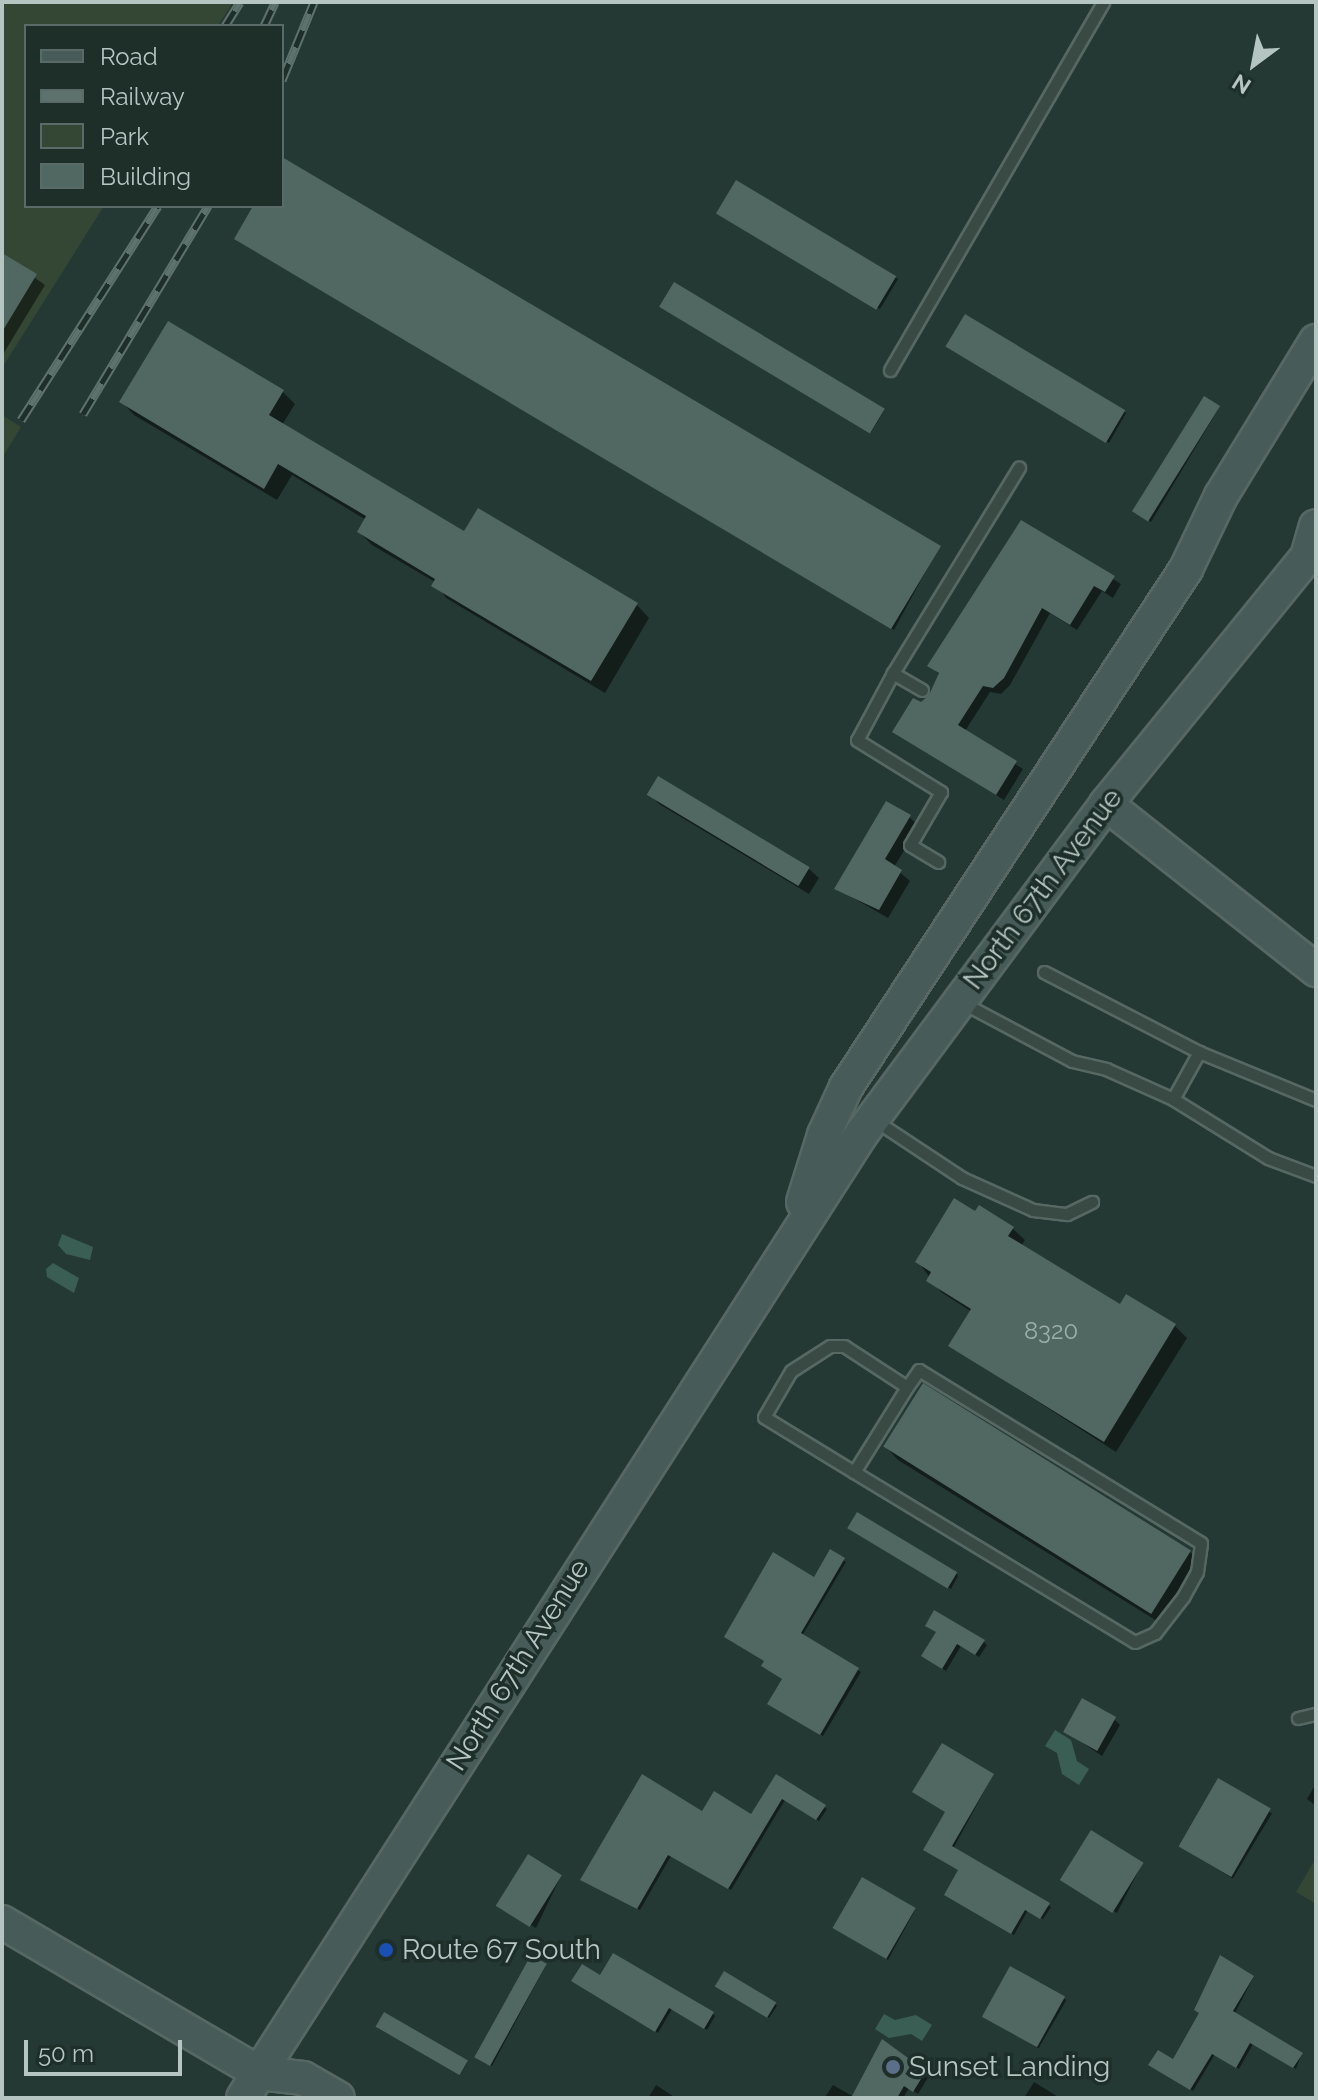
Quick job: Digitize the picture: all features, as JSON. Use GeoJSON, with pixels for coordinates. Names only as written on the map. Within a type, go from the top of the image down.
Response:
{"type":"FeatureCollection","features":[{"type":"Feature","properties":{"kind":"main road","name":"North 67th Avenue"},"geometry":{"type":"LineString","coordinates":[[793,1234],[824,1135],[846,1087],[975,885],[1007,846],[1186,569],[1221,496],[1316,341]]}},
{"type":"Feature","properties":{"kind":"main road","name":"North 67th Avenue"},"geometry":{"type":"LineString","coordinates":[[1186,569],[1238,509],[1316,380]]}},
{"type":"Feature","properties":{"kind":"main road","name":"North 67th Avenue"},"geometry":{"type":"LineString","coordinates":[[259,2090],[793,1234],[872,1119],[1106,804],[1313,545]]}},
{"type":"Feature","properties":{"kind":"main road"},"geometry":{"type":"LineString","coordinates":[[1106,804],[1316,970]]}},
{"type":"Feature","properties":{"kind":"main road"},"geometry":{"type":"LineString","coordinates":[[2,1922],[259,2090],[303,2078],[338,2098]]}},
{"type":"Feature","properties":{"kind":"lane"},"geometry":{"type":"LineString","coordinates":[[890,370],[1103,2]]}},
{"type":"Feature","properties":{"kind":"lane"},"geometry":{"type":"LineString","coordinates":[[938,862],[910,845],[941,792],[857,740],[893,673],[1019,467]]}},
{"type":"Feature","properties":{"kind":"lane"},"geometry":{"type":"LineString","coordinates":[[893,673],[922,690]]}},
{"type":"Feature","properties":{"kind":"lane"},"geometry":{"type":"LineString","coordinates":[[1044,972],[1199,1052],[1316,1100]]}},
{"type":"Feature","properties":{"kind":"lane"},"geometry":{"type":"LineString","coordinates":[[959,1000],[1072,1061],[1106,1069],[1173,1099],[1268,1158],[1316,1176]]}},
{"type":"Feature","properties":{"kind":"lane"},"geometry":{"type":"LineString","coordinates":[[1173,1099],[1199,1052]]}},
{"type":"Feature","properties":{"kind":"lane"},"geometry":{"type":"LineString","coordinates":[[872,1119],[962,1178],[1033,1210],[1067,1214],[1092,1202]]}},
{"type":"Feature","properties":{"kind":"lane"},"geometry":{"type":"LineString","coordinates":[[854,1472],[919,1370],[1201,1543],[1197,1572],[1183,1597],[1155,1633],[1135,1642],[854,1472],[764,1417],[791,1371],[830,1346],[844,1346],[907,1387]]}},
{"type":"Feature","properties":{"kind":"lane"},"geometry":{"type":"LineString","coordinates":[[1298,1718],[1316,1714]]}},
{"type":"Feature","properties":{"kind":"green space"},"geometry":{"type":"Polygon","coordinates":[[[2,2],[233,2],[219,24],[24,24],[24,208],[103,208],[2,368],[2,2]]]}},
{"type":"Feature","properties":{"kind":"green space"},"geometry":{"type":"Polygon","coordinates":[[[2,415],[21,427],[2,458],[2,415]]]}},
{"type":"Feature","properties":{"kind":"green space"},"geometry":{"type":"Polygon","coordinates":[[[1316,1858],[1316,1904],[1296,1892],[1316,1858]]]}},
{"type":"Feature","properties":{"kind":"shaded area"},"geometry":{"type":"Polygon","coordinates":[[[62,1234],[93,1247],[90,1260],[66,1254],[58,1245],[62,1234]]]}},
{"type":"Feature","properties":{"kind":"shaded area"},"geometry":{"type":"Polygon","coordinates":[[[53,1263],[79,1278],[74,1293],[47,1277],[46,1269],[53,1263]]]}},
{"type":"Feature","properties":{"kind":"shaded area"},"geometry":{"type":"Polygon","coordinates":[[[1055,1730],[1071,1740],[1077,1761],[1089,1769],[1079,1785],[1062,1774],[1057,1753],[1045,1746],[1055,1730]]]}},
{"type":"Feature","properties":{"kind":"shaded area"},"geometry":{"type":"Polygon","coordinates":[[[884,2014],[895,2020],[916,2015],[932,2025],[922,2041],[911,2034],[889,2038],[875,2029],[884,2014]]]}},
{"type":"Feature","properties":{"kind":"building"},"geometry":{"type":"Polygon","coordinates":[[[284,158],[941,546],[891,629],[234,239],[252,208],[284,208],[284,158]]]}},
{"type":"Feature","properties":{"kind":"building"},"geometry":{"type":"Polygon","coordinates":[[[736,180],[896,276],[876,310],[716,213],[736,180]]]}},
{"type":"Feature","properties":{"kind":"building"},"geometry":{"type":"Polygon","coordinates":[[[2,253],[37,274],[2,332],[2,253]]]}},
{"type":"Feature","properties":{"kind":"building"},"geometry":{"type":"Polygon","coordinates":[[[674,282],[885,409],[870,434],[659,307],[674,282]]]}},
{"type":"Feature","properties":{"kind":"building"},"geometry":{"type":"Polygon","coordinates":[[[965,314],[1125,410],[1106,443],[945,347],[965,314]]]}},
{"type":"Feature","properties":{"kind":"building"},"geometry":{"type":"Polygon","coordinates":[[[168,321],[284,390],[269,415],[464,531],[478,508],[638,603],[591,681],[431,586],[435,579],[357,532],[366,516],[278,464],[264,489],[119,402],[168,321]]]}},
{"type":"Feature","properties":{"kind":"building"},"geometry":{"type":"Polygon","coordinates":[[[1204,396],[1220,406],[1148,521],[1132,511],[1204,396]]]}},
{"type":"Feature","properties":{"kind":"building"},"geometry":{"type":"Polygon","coordinates":[[[1021,520],[1115,576],[1105,592],[1094,586],[1070,625],[1042,608],[1004,678],[993,688],[983,686],[958,725],[1017,761],[996,795],[892,732],[913,698],[921,702],[929,695],[939,673],[927,666],[1021,520]]]}},
{"type":"Feature","properties":{"kind":"building"},"geometry":{"type":"Polygon","coordinates":[[[658,776],[810,867],[798,886],[647,795],[658,776]]]}},
{"type":"Feature","properties":{"kind":"building"},"geometry":{"type":"Polygon","coordinates":[[[886,801],[911,815],[885,859],[902,870],[879,910],[834,889],[886,801]]]}},
{"type":"Feature","properties":{"kind":"building"},"geometry":{"type":"Polygon","coordinates":[[[954,1198],[975,1211],[979,1205],[1014,1227],[1008,1236],[1120,1304],[1126,1294],[1176,1324],[1104,1442],[948,1346],[971,1309],[926,1281],[931,1272],[915,1262],[954,1198]]]}},
{"type":"Feature","properties":{"kind":"building"},"geometry":{"type":"Polygon","coordinates":[[[923,1383],[1191,1550],[1151,1614],[883,1447],[923,1383]]]}},
{"type":"Feature","properties":{"kind":"building"},"geometry":{"type":"Polygon","coordinates":[[[857,1512],[957,1572],[948,1589],[847,1528],[857,1512]]]}},
{"type":"Feature","properties":{"kind":"building"},"geometry":{"type":"Polygon","coordinates":[[[830,1549],[845,1558],[801,1633],[859,1668],[820,1735],[767,1704],[782,1679],[761,1666],[764,1661],[724,1637],[773,1552],[814,1577],[830,1549]]]}},
{"type":"Feature","properties":{"kind":"building"},"geometry":{"type":"Polygon","coordinates":[[[934,1610],[985,1640],[975,1655],[957,1644],[942,1669],[921,1656],[936,1632],[925,1626],[934,1610]]]}},
{"type":"Feature","properties":{"kind":"building"},"geometry":{"type":"Polygon","coordinates":[[[1082,1698],[1116,1717],[1097,1751],[1063,1732],[1082,1698]]]}},
{"type":"Feature","properties":{"kind":"building"},"geometry":{"type":"Polygon","coordinates":[[[942,1743],[994,1774],[952,1846],[1050,1903],[1040,1919],[1025,1910],[1011,1934],[944,1895],[958,1870],[923,1850],[945,1812],[912,1792],[942,1743]]]}},
{"type":"Feature","properties":{"kind":"building"},"geometry":{"type":"Polygon","coordinates":[[[642,1774],[702,1811],[714,1791],[751,1814],[776,1774],[826,1805],[816,1820],[782,1799],[728,1889],[668,1855],[637,1909],[580,1880],[642,1774]]]}},
{"type":"Feature","properties":{"kind":"building"},"geometry":{"type":"Polygon","coordinates":[[[1218,1778],[1271,1808],[1231,1877],[1178,1846],[1218,1778]]]}},
{"type":"Feature","properties":{"kind":"building"},"geometry":{"type":"Polygon","coordinates":[[[1091,1830],[1144,1863],[1112,1913],[1060,1880],[1091,1830]]]}},
{"type":"Feature","properties":{"kind":"building"},"geometry":{"type":"Polygon","coordinates":[[[528,1854],[562,1875],[530,1927],[496,1906],[528,1854]]]}},
{"type":"Feature","properties":{"kind":"building"},"geometry":{"type":"Polygon","coordinates":[[[862,1877],[916,1908],[886,1959],[832,1928],[862,1877]]]}},
{"type":"Feature","properties":{"kind":"building"},"geometry":{"type":"Polygon","coordinates":[[[613,1953],[714,2012],[704,2029],[669,2008],[655,2032],[571,1981],[582,1964],[600,1975],[613,1953]]]}},
{"type":"Feature","properties":{"kind":"building"},"geometry":{"type":"Polygon","coordinates":[[[531,1955],[547,1964],[490,2066],[474,2057],[531,1955]]]}},
{"type":"Feature","properties":{"kind":"building"},"geometry":{"type":"Polygon","coordinates":[[[1220,1955],[1254,1976],[1233,2011],[1303,2053],[1293,2068],[1250,2043],[1236,2068],[1212,2054],[1190,2090],[1148,2065],[1158,2050],[1173,2059],[1199,2013],[1194,2010],[1220,1955]]]}},
{"type":"Feature","properties":{"kind":"building"},"geometry":{"type":"Polygon","coordinates":[[[1010,1966],[1065,1997],[1037,2047],[982,2017],[1010,1966]]]}},
{"type":"Feature","properties":{"kind":"building"},"geometry":{"type":"Polygon","coordinates":[[[724,1971],[776,2002],[767,2018],[715,1986],[724,1971]]]}},
{"type":"Feature","properties":{"kind":"building"},"geometry":{"type":"Polygon","coordinates":[[[384,2012],[468,2060],[460,2075],[376,2027],[384,2012]]]}},
{"type":"Feature","properties":{"kind":"building","name":"Sunset Landing"},"geometry":{"type":"Polygon","coordinates":[[[882,2039],[926,2071],[913,2092],[904,2086],[897,2098],[851,2098],[882,2039]]]}},
{"type":"Feature","properties":{"kind":"railway"},"geometry":{"type":"LineString","coordinates":[[226,24],[240,2]]}},
{"type":"Feature","properties":{"kind":"railway"},"geometry":{"type":"LineString","coordinates":[[265,24],[275,2]]}},
{"type":"Feature","properties":{"kind":"railway"},"geometry":{"type":"LineString","coordinates":[[284,75],[314,2]]}},
{"type":"Feature","properties":{"kind":"railway"},"geometry":{"type":"LineString","coordinates":[[21,420],[157,208]]}},
{"type":"Feature","properties":{"kind":"railway"},"geometry":{"type":"LineString","coordinates":[[83,414],[207,208]]}},
{"type":"Feature","properties":{"kind":"place","name":"Route 67 South"},"geometry":{"type":"Point","coordinates":[386,1950]}},
{"type":"Feature","properties":{"kind":"place","name":"Sunset Landing"},"geometry":{"type":"Point","coordinates":[893,2067]}}]}
